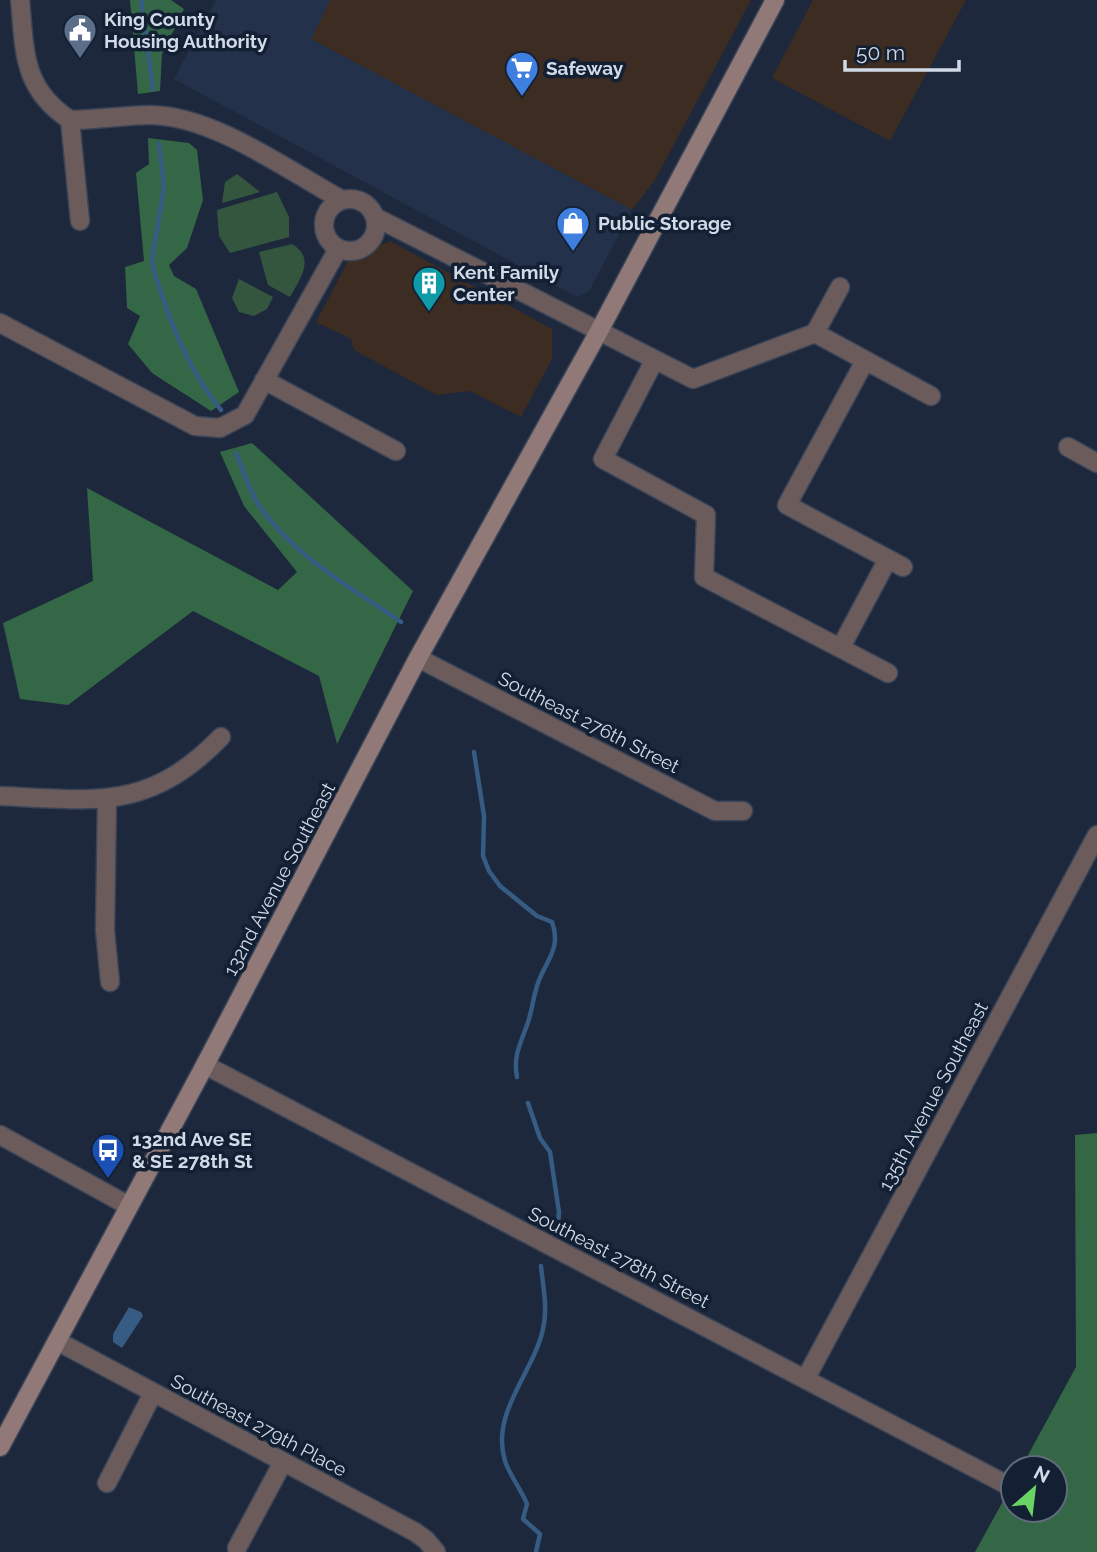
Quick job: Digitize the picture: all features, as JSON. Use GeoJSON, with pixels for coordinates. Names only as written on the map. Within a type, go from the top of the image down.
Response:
{"type":"FeatureCollection","features":[{"type":"Feature","properties":{"kind":"main road","name":"132nd Avenue Southeast"},"geometry":{"type":"LineString","coordinates":[[0,1447],[205,1065],[418,657],[597,333],[775,0]]}},
{"type":"Feature","properties":{"kind":"street"},"geometry":{"type":"LineString","coordinates":[[20,0],[28,71],[39,94],[70,120],[152,115],[192,123],[223,135],[342,200]]}},
{"type":"Feature","properties":{"kind":"street"},"geometry":{"type":"LineString","coordinates":[[70,120],[80,220]]}},
{"type":"Feature","properties":{"kind":"street"},"geometry":{"type":"LineString","coordinates":[[375,217],[374,234],[363,248],[355,251],[338,248],[326,236],[324,219],[334,204],[342,200],[358,200],[366,204],[375,217],[597,333],[693,379],[815,333],[840,287]]}},
{"type":"Feature","properties":{"kind":"street"},"geometry":{"type":"LineString","coordinates":[[0,323],[195,426],[220,428],[245,415],[338,248]]}},
{"type":"Feature","properties":{"kind":"street"},"geometry":{"type":"LineString","coordinates":[[815,333],[931,396]]}},
{"type":"Feature","properties":{"kind":"street"},"geometry":{"type":"LineString","coordinates":[[654,361],[603,460],[706,515],[704,577],[888,673]]}},
{"type":"Feature","properties":{"kind":"street"},"geometry":{"type":"LineString","coordinates":[[841,647],[895,563],[787,505],[865,361]]}},
{"type":"Feature","properties":{"kind":"street"},"geometry":{"type":"LineString","coordinates":[[264,380],[396,451]]}},
{"type":"Feature","properties":{"kind":"street"},"geometry":{"type":"LineString","coordinates":[[1068,447],[1097,463]]}},
{"type":"Feature","properties":{"kind":"street","name":"Southeast 276th Street"},"geometry":{"type":"LineString","coordinates":[[418,657],[715,811],[743,811]]}},
{"type":"Feature","properties":{"kind":"street"},"geometry":{"type":"LineString","coordinates":[[0,796],[107,800],[170,779],[194,764],[221,737]]}},
{"type":"Feature","properties":{"kind":"street"},"geometry":{"type":"LineString","coordinates":[[107,800],[105,930],[110,982]]}},
{"type":"Feature","properties":{"kind":"street","name":"135th Avenue Southeast"},"geometry":{"type":"LineString","coordinates":[[806,1378],[1097,835]]}},
{"type":"Feature","properties":{"kind":"street","name":"Southeast 278th Street"},"geometry":{"type":"LineString","coordinates":[[205,1065],[999,1481]]}},
{"type":"Feature","properties":{"kind":"street"},"geometry":{"type":"LineString","coordinates":[[0,1135],[129,1206]]}},
{"type":"Feature","properties":{"kind":"street","name":"Southeast 279th Place"},"geometry":{"type":"LineString","coordinates":[[57,1341],[415,1532],[436,1552]]}},
{"type":"Feature","properties":{"kind":"street"},"geometry":{"type":"LineString","coordinates":[[107,1483],[153,1392]]}},
{"type":"Feature","properties":{"kind":"street"},"geometry":{"type":"LineString","coordinates":[[237,1549],[284,1462]]}},
{"type":"Feature","properties":{"kind":"shaded area","name":"Public Storage"},"geometry":{"type":"Polygon","coordinates":[[[216,0],[330,0],[311,39],[632,210],[589,291],[577,297],[174,79],[216,0]]]}},
{"type":"Feature","properties":{"kind":"shaded area"},"geometry":{"type":"Polygon","coordinates":[[[330,0],[751,0],[655,180],[632,210],[311,39],[330,0]]]}},
{"type":"Feature","properties":{"kind":"shaded area"},"geometry":{"type":"Polygon","coordinates":[[[813,0],[966,0],[890,141],[772,78],[813,0]]]}},
{"type":"Feature","properties":{"kind":"shaded area"},"geometry":{"type":"Polygon","coordinates":[[[390,241],[552,329],[552,359],[521,417],[470,391],[437,395],[354,350],[351,339],[316,322],[348,261],[390,241]]]}},
{"type":"Feature","properties":{"kind":"shaded area"},"geometry":{"type":"Polygon","coordinates":[[[129,1307],[141,1312],[143,1316],[122,1348],[113,1342],[113,1334],[129,1307]]]}},
{"type":"Feature","properties":{"kind":"green space"},"geometry":{"type":"Polygon","coordinates":[[[130,0],[171,0],[184,9],[162,54],[160,91],[138,94],[130,0]]]}},
{"type":"Feature","properties":{"kind":"green space"},"geometry":{"type":"Polygon","coordinates":[[[148,138],[189,143],[197,150],[203,200],[187,248],[169,265],[174,276],[196,289],[239,392],[211,411],[152,373],[128,344],[140,316],[127,308],[125,267],[144,261],[136,173],[149,164],[148,138]]]}},
{"type":"Feature","properties":{"kind":"green space"},"geometry":{"type":"Polygon","coordinates":[[[237,174],[260,192],[222,203],[225,182],[237,174]]]}},
{"type":"Feature","properties":{"kind":"green space"},"geometry":{"type":"Polygon","coordinates":[[[277,192],[289,217],[289,237],[230,253],[219,236],[217,210],[277,192]]]}},
{"type":"Feature","properties":{"kind":"green space"},"geometry":{"type":"Polygon","coordinates":[[[292,244],[299,250],[305,262],[290,297],[268,285],[259,252],[292,244]]]}},
{"type":"Feature","properties":{"kind":"green space"},"geometry":{"type":"Polygon","coordinates":[[[239,279],[273,297],[267,309],[254,316],[239,312],[232,298],[239,279]]]}},
{"type":"Feature","properties":{"kind":"green space"},"geometry":{"type":"Polygon","coordinates":[[[252,443],[413,591],[337,744],[319,676],[193,611],[68,705],[20,699],[3,623],[93,581],[87,488],[278,590],[297,572],[244,506],[220,452],[252,443]]]}},
{"type":"Feature","properties":{"kind":"green space"},"geometry":{"type":"Polygon","coordinates":[[[1097,1133],[1097,1552],[975,1552],[999,1508],[999,1524],[1069,1524],[1069,1454],[1029,1454],[1076,1367],[1075,1135],[1097,1133]]]}},
{"type":"Feature","properties":{"kind":"waterway"},"geometry":{"type":"LineString","coordinates":[[141,0],[153,89]]}},
{"type":"Feature","properties":{"kind":"waterway"},"geometry":{"type":"LineString","coordinates":[[159,144],[164,187],[152,260],[154,271],[173,326],[189,361],[221,410]]}},
{"type":"Feature","properties":{"kind":"waterway"},"geometry":{"type":"LineString","coordinates":[[236,453],[257,502],[287,538],[323,569],[401,622]]}},
{"type":"Feature","properties":{"kind":"waterway"},"geometry":{"type":"LineString","coordinates":[[474,752],[484,816],[483,856],[489,871],[500,886],[537,916],[552,922],[555,932],[554,948],[538,983],[518,1051],[517,1077]]}},
{"type":"Feature","properties":{"kind":"waterway"},"geometry":{"type":"LineString","coordinates":[[528,1103],[540,1138],[550,1152],[559,1212],[557,1234]]}},
{"type":"Feature","properties":{"kind":"waterway"},"geometry":{"type":"LineString","coordinates":[[536,1552],[540,1534],[523,1519],[527,1504],[507,1467],[502,1443],[508,1409],[543,1329],[545,1305],[541,1266]]}},
{"type":"Feature","properties":{"kind":"place","name":"King County Housing Authority"},"geometry":{"type":"Point","coordinates":[80,60]}},
{"type":"Feature","properties":{"kind":"place","name":"Safeway"},"geometry":{"type":"Point","coordinates":[522,98]}},
{"type":"Feature","properties":{"kind":"place","name":"Public Storage"},"geometry":{"type":"Point","coordinates":[573,253]}},
{"type":"Feature","properties":{"kind":"place","name":"Kent Family Center"},"geometry":{"type":"Point","coordinates":[429,313]}},
{"type":"Feature","properties":{"kind":"place","name":"132nd Ave SE & SE 278th St"},"geometry":{"type":"Point","coordinates":[108,1180]}}]}
